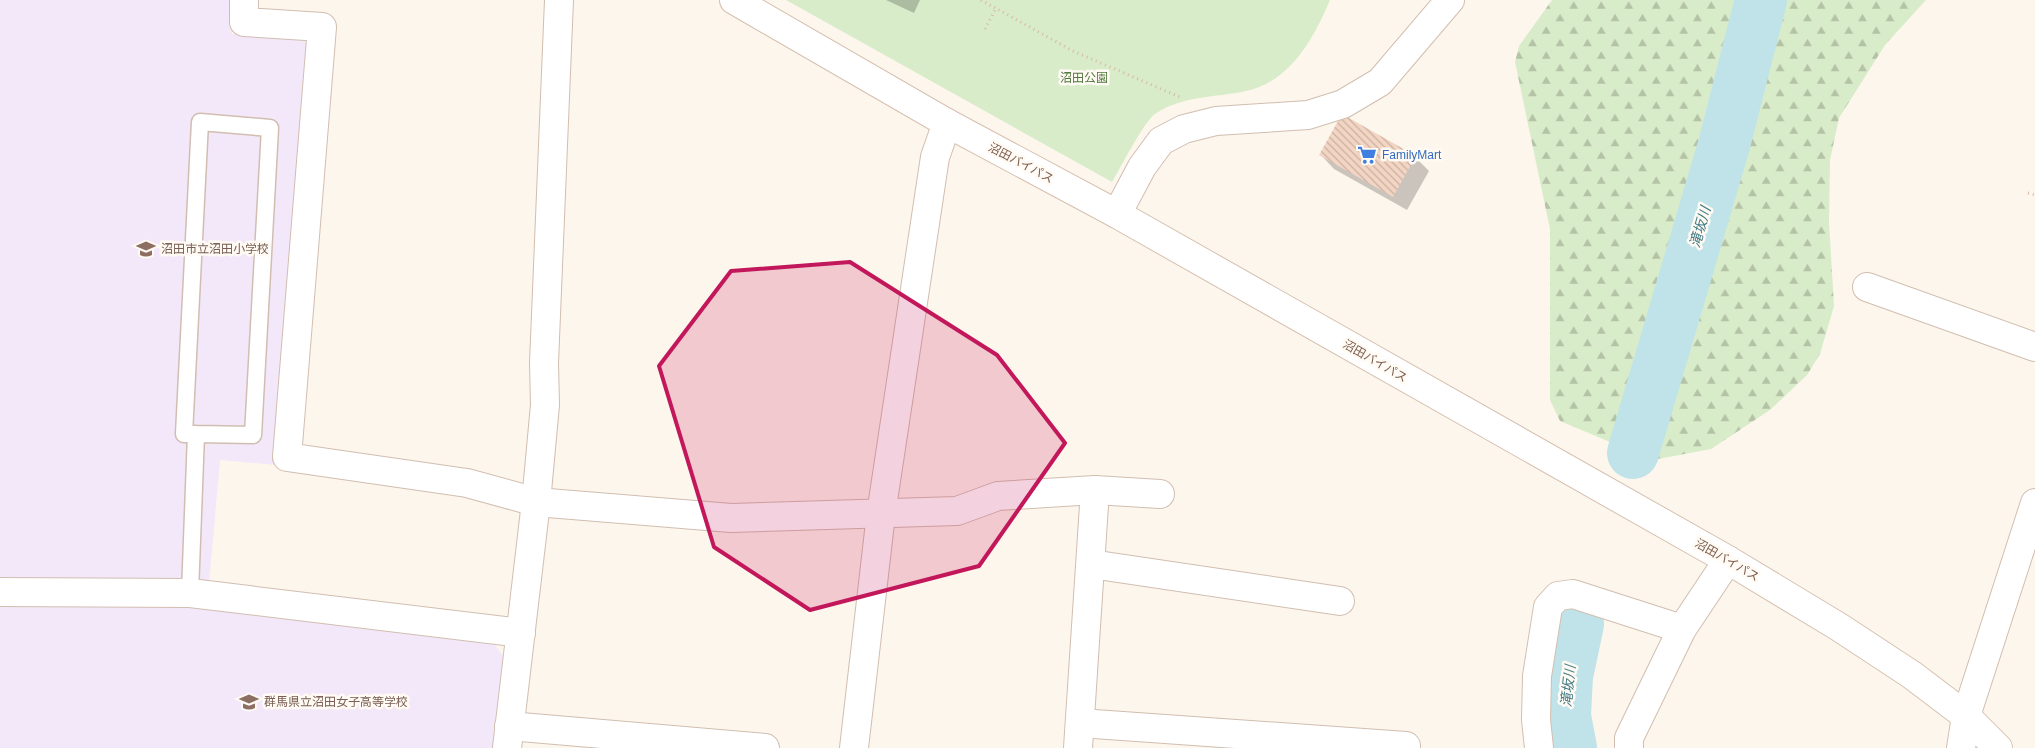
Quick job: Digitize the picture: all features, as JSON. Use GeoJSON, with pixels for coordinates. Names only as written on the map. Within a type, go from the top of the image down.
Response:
{"type":"FeatureCollection","features":[{"type":"Feature","properties":{"kind":"street"},"geometry":{"type":"LineString","coordinates":[[244,0],[244,22],[322,27],[287,457],[468,483],[536,502],[731,518],[957,511],[998,496],[1095,490],[1160,494]]}},
{"type":"Feature","properties":{"kind":"street"},"geometry":{"type":"LineString","coordinates":[[559,0],[544,362],[544,405],[536,502],[508,737],[765,748]]}},
{"type":"Feature","properties":{"kind":"street","name":"沼田バイパス"},"geometry":{"type":"LineString","coordinates":[[734,0],[947,124],[1117,214],[1728,560],[1839,627],[1912,675],[1966,716],[1998,748]]}},
{"type":"Feature","properties":{"kind":"street"},"geometry":{"type":"LineString","coordinates":[[1117,214],[1142,167],[1161,141],[1184,129],[1216,121],[1308,115],[1343,104],[1380,82],[1450,0]]}},
{"type":"Feature","properties":{"kind":"street"},"geometry":{"type":"LineString","coordinates":[[854,748],[881,514],[935,157],[947,124]]}},
{"type":"Feature","properties":{"kind":"street"},"geometry":{"type":"LineString","coordinates":[[1867,287],[2035,347]]}},
{"type":"Feature","properties":{"kind":"street"},"geometry":{"type":"LineString","coordinates":[[1095,490],[1079,735],[1406,746]]}},
{"type":"Feature","properties":{"kind":"street"},"geometry":{"type":"LineString","coordinates":[[1961,748],[1966,716],[2035,503]]}},
{"type":"Feature","properties":{"kind":"street"},"geometry":{"type":"LineString","coordinates":[[1629,748],[1629,738],[1682,629],[1728,560]]}},
{"type":"Feature","properties":{"kind":"street"},"geometry":{"type":"LineString","coordinates":[[1091,564],[1340,601]]}},
{"type":"Feature","properties":{"kind":"street"},"geometry":{"type":"LineString","coordinates":[[0,592],[190,593],[521,633]]}},
{"type":"Feature","properties":{"kind":"street"},"geometry":{"type":"LineString","coordinates":[[1539,748],[1536,720],[1537,676],[1548,607],[1558,596],[1573,594],[1682,629]]}},
{"type":"Feature","properties":{"kind":"lane"},"geometry":{"type":"LineString","coordinates":[[200,122],[270,128],[253,435],[196,434],[184,434],[200,122]]}},
{"type":"Feature","properties":{"kind":"lane"},"geometry":{"type":"LineString","coordinates":[[190,593],[196,434]]}},
{"type":"Feature","properties":{"kind":"path"},"geometry":{"type":"LineString","coordinates":[[981,0],[1073,51],[1184,99]]}},
{"type":"Feature","properties":{"kind":"path"},"geometry":{"type":"LineString","coordinates":[[985,28],[996,8]]}},
{"type":"Feature","properties":{"kind":"path"},"geometry":{"type":"LineString","coordinates":[[2028,193],[2035,196]]}},
{"type":"Feature","properties":{"kind":"highlighted area"},"geometry":{"type":"Polygon","coordinates":[[[850,262],[997,355],[1065,443],[979,566],[810,610],[714,547],[659,366],[731,271],[850,262]]]}},
{"type":"Feature","properties":{"kind":"shaded area","name":"沼田市立沼田小学校"},"geometry":{"type":"Polygon","coordinates":[[[0,0],[233,0],[232,34],[308,39],[276,465],[220,460],[209,584],[0,581],[0,0]]]}},
{"type":"Feature","properties":{"kind":"shaded area","name":"群馬県立沼田女子高等学校"},"geometry":{"type":"Polygon","coordinates":[[[0,602],[193,603],[491,640],[504,657],[493,748],[0,748],[0,602]]]}},
{"type":"Feature","properties":{"kind":"green space","name":"沼田公園"},"geometry":{"type":"Polygon","coordinates":[[[786,0],[1330,0],[1308,43],[1288,68],[1262,86],[1246,91],[1188,100],[1177,103],[1155,114],[1138,136],[1112,182],[786,0]]]}},
{"type":"Feature","properties":{"kind":"green space"},"geometry":{"type":"Polygon","coordinates":[[[1552,0],[1926,0],[1885,45],[1839,118],[1830,160],[1829,222],[1834,306],[1820,354],[1807,375],[1770,410],[1711,449],[1653,460],[1560,421],[1550,400],[1550,229],[1515,62],[1519,46],[1552,0]]]}},
{"type":"Feature","properties":{"kind":"building","name":"FamilyMart"},"geometry":{"type":"Polygon","coordinates":[[[1342,114],[1416,156],[1393,197],[1319,155],[1342,114]]]}},
{"type":"Feature","properties":{"kind":"waterway","name":"滝坂川"},"geometry":{"type":"LineString","coordinates":[[1633,453],[1724,145],[1761,0]]}},
{"type":"Feature","properties":{"kind":"waterway","name":"滝坂川"},"geometry":{"type":"LineString","coordinates":[[1571,748],[1565,716],[1567,676],[1578,624]]}},
{"type":"Feature","properties":{"kind":"place","name":"FamilyMart"},"geometry":{"type":"Point","coordinates":[1367,155]}},
{"type":"Feature","properties":{"kind":"place","name":"沼田市立沼田小学校"},"geometry":{"type":"Point","coordinates":[146,249]}},
{"type":"Feature","properties":{"kind":"place","name":"群馬県立沼田女子高等学校"},"geometry":{"type":"Point","coordinates":[249,702]}}]}
